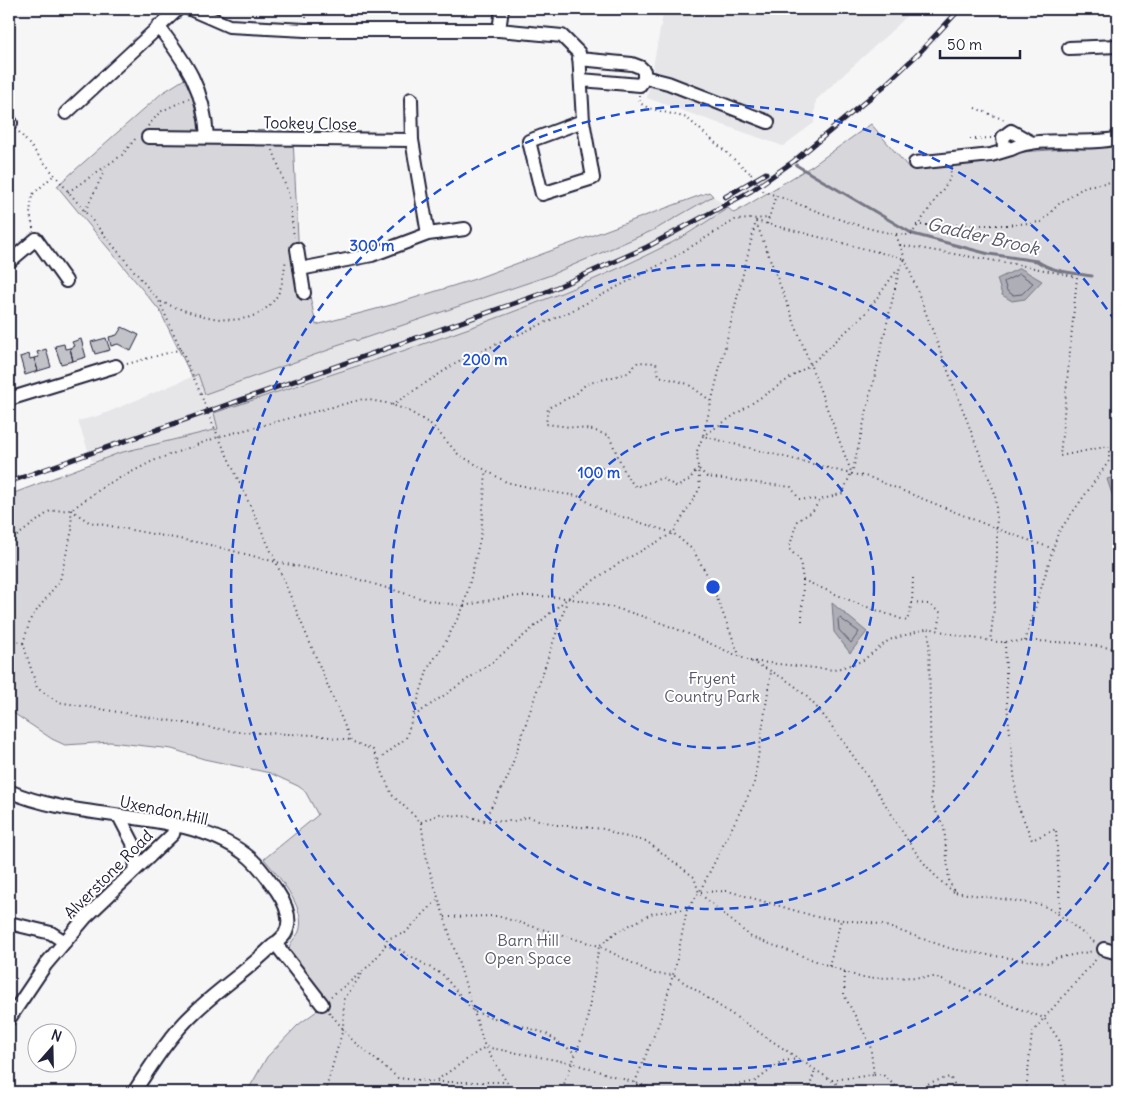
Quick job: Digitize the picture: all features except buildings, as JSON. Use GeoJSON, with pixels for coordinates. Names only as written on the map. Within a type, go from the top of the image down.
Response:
{"type":"FeatureCollection","features":[{"type":"Feature","properties":{"kind":"street"},"geometry":{"type":"LineString","coordinates":[[66,114],[178,9]]}},
{"type":"Feature","properties":{"kind":"street"},"geometry":{"type":"LineString","coordinates":[[190,9],[229,26],[305,30],[499,30],[562,36],[578,53],[583,121],[593,178],[542,194],[529,141],[583,121]]}},
{"type":"Feature","properties":{"kind":"street"},"geometry":{"type":"LineString","coordinates":[[499,30],[502,9]]}},
{"type":"Feature","properties":{"kind":"street"},"geometry":{"type":"LineString","coordinates":[[158,26],[182,57],[200,91],[207,137]]}},
{"type":"Feature","properties":{"kind":"street"},"geometry":{"type":"LineString","coordinates":[[1069,48],[1118,46]]}},
{"type":"Feature","properties":{"kind":"street"},"geometry":{"type":"LineString","coordinates":[[579,59],[632,64],[644,71],[641,81]]}},
{"type":"Feature","properties":{"kind":"street"},"geometry":{"type":"LineString","coordinates":[[581,80],[668,83],[768,122]]}},
{"type":"Feature","properties":{"kind":"street"},"geometry":{"type":"LineString","coordinates":[[411,99],[412,140],[428,234]]}},
{"type":"Feature","properties":{"kind":"street","name":"Tookey Close"},"geometry":{"type":"LineString","coordinates":[[143,134],[207,137],[412,140]]}},
{"type":"Feature","properties":{"kind":"street"},"geometry":{"type":"LineString","coordinates":[[1012,149],[1004,146],[1007,134],[1032,143]]}},
{"type":"Feature","properties":{"kind":"street"},"geometry":{"type":"LineString","coordinates":[[915,163],[991,155],[1032,143],[1102,142],[1118,138]]}},
{"type":"Feature","properties":{"kind":"street"},"geometry":{"type":"LineString","coordinates":[[300,268],[372,255],[428,234],[465,229]]}},
{"type":"Feature","properties":{"kind":"street"},"geometry":{"type":"LineString","coordinates":[[9,262],[36,239],[66,281]]}},
{"type":"Feature","properties":{"kind":"street"},"geometry":{"type":"LineString","coordinates":[[297,250],[304,293]]}},
{"type":"Feature","properties":{"kind":"street"},"geometry":{"type":"LineString","coordinates":[[9,399],[116,366]]}},
{"type":"Feature","properties":{"kind":"street","name":"Uxendon Hill"},"geometry":{"type":"LineString","coordinates":[[9,791],[52,806],[175,825],[218,838],[247,855],[281,897],[287,912],[288,924],[280,939]]}},
{"type":"Feature","properties":{"kind":"street"},"geometry":{"type":"LineString","coordinates":[[119,816],[133,843],[136,869]]}},
{"type":"Feature","properties":{"kind":"street","name":"Alverstone Road"},"geometry":{"type":"LineString","coordinates":[[9,1018],[46,964],[109,892],[173,834],[175,825]]}},
{"type":"Feature","properties":{"kind":"street"},"geometry":{"type":"LineString","coordinates":[[9,923],[52,934],[65,942]]}},
{"type":"Feature","properties":{"kind":"street"},"geometry":{"type":"LineString","coordinates":[[134,1092],[157,1057],[195,1012],[250,968],[280,939],[322,1004]]}},
{"type":"Feature","properties":{"kind":"street"},"geometry":{"type":"LineString","coordinates":[[1104,949],[1118,953]]}},
{"type":"Feature","properties":{"kind":"path"},"geometry":{"type":"LineString","coordinates":[[641,81],[640,103],[648,108],[687,118],[751,174],[762,191],[896,235],[911,235],[913,229],[950,179],[952,159]]}},
{"type":"Feature","properties":{"kind":"path"},"geometry":{"type":"LineString","coordinates":[[68,192],[122,155],[143,134],[160,112],[200,91]]}},
{"type":"Feature","properties":{"kind":"path"},"geometry":{"type":"LineString","coordinates":[[970,139],[1007,134],[1010,122],[975,108]]}},
{"type":"Feature","properties":{"kind":"path"},"geometry":{"type":"LineString","coordinates":[[10,121],[159,302],[196,381],[218,438],[276,562],[351,740]]}},
{"type":"Feature","properties":{"kind":"path"},"geometry":{"type":"LineString","coordinates":[[159,302],[205,317],[225,320],[248,318],[266,308],[277,295],[288,251],[297,250],[291,220],[289,196],[270,138]]}},
{"type":"Feature","properties":{"kind":"path"},"geometry":{"type":"LineString","coordinates":[[84,212],[103,174],[102,170]]}},
{"type":"Feature","properties":{"kind":"path"},"geometry":{"type":"LineString","coordinates":[[36,239],[30,214],[32,195],[54,175]]}},
{"type":"Feature","properties":{"kind":"path"},"geometry":{"type":"LineString","coordinates":[[916,225],[1006,226],[1041,222],[1059,204],[1086,186],[1118,181]]}},
{"type":"Feature","properties":{"kind":"path"},"geometry":{"type":"LineString","coordinates":[[767,224],[776,196]]}},
{"type":"Feature","properties":{"kind":"path"},"geometry":{"type":"LineString","coordinates":[[392,405],[459,361],[569,312],[669,260],[735,220],[768,218]]}},
{"type":"Feature","properties":{"kind":"path"},"geometry":{"type":"LineString","coordinates":[[756,221],[905,259]]}},
{"type":"Feature","properties":{"kind":"path"},"geometry":{"type":"LineString","coordinates":[[756,221],[852,474]]}},
{"type":"Feature","properties":{"kind":"path"},"geometry":{"type":"LineString","coordinates":[[414,716],[494,661],[568,598],[616,564],[673,533],[700,488],[697,451],[703,436],[756,221]]}},
{"type":"Feature","properties":{"kind":"path"},"geometry":{"type":"LineString","coordinates":[[896,235],[995,494],[998,529],[996,596],[990,641]]}},
{"type":"Feature","properties":{"kind":"path"},"geometry":{"type":"LineString","coordinates":[[900,245],[1020,264],[1076,277],[1060,456],[1109,446],[1109,461],[1058,533],[1051,548],[1025,641]]}},
{"type":"Feature","properties":{"kind":"path"},"geometry":{"type":"LineString","coordinates":[[703,436],[811,364],[866,314],[905,259]]}},
{"type":"Feature","properties":{"kind":"path"},"geometry":{"type":"LineString","coordinates":[[698,468],[707,476],[791,487],[800,499],[820,500],[843,493],[852,474],[900,268]]}},
{"type":"Feature","properties":{"kind":"path"},"geometry":{"type":"LineString","coordinates":[[116,366],[182,349]]}},
{"type":"Feature","properties":{"kind":"path"},"geometry":{"type":"LineString","coordinates":[[698,468],[690,480],[677,487],[662,478],[636,487],[627,477],[609,436],[593,430],[546,424],[548,408],[576,394],[586,384],[628,373],[638,362],[656,364],[659,376],[688,384],[711,401]]}},
{"type":"Feature","properties":{"kind":"path"},"geometry":{"type":"LineString","coordinates":[[9,542],[50,511],[71,510],[106,485],[153,461],[218,438],[364,399],[407,410],[432,425],[458,454],[506,482],[578,496],[604,511],[673,533],[694,550],[709,578],[740,657]]}},
{"type":"Feature","properties":{"kind":"path"},"geometry":{"type":"LineString","coordinates":[[703,436],[869,477],[998,529],[1051,548]]}},
{"type":"Feature","properties":{"kind":"path"},"geometry":{"type":"LineString","coordinates":[[379,760],[406,738],[428,668],[445,643],[464,606],[481,535],[486,470]]}},
{"type":"Feature","properties":{"kind":"path"},"geometry":{"type":"LineString","coordinates":[[802,620],[803,580],[800,560],[789,549],[792,533],[797,521],[812,512],[820,500]]}},
{"type":"Feature","properties":{"kind":"path"},"geometry":{"type":"LineString","coordinates":[[71,510],[89,522],[206,544],[276,562],[347,576],[430,601],[464,606],[495,598],[527,596],[568,598],[667,624],[771,672],[795,687],[813,703],[844,744],[920,860],[936,879],[954,892],[1042,906],[1057,914],[1104,949]]}},
{"type":"Feature","properties":{"kind":"path"},"geometry":{"type":"LineString","coordinates":[[71,510],[72,530],[60,580],[31,618],[23,643],[37,688],[58,702],[238,732],[316,735],[351,740],[373,750],[379,760],[392,795],[421,822],[427,862],[474,1012],[486,1047],[513,1092]]}},
{"type":"Feature","properties":{"kind":"path"},"geometry":{"type":"LineString","coordinates":[[803,580],[856,603],[907,621],[912,603],[913,578]]}},
{"type":"Feature","properties":{"kind":"path"},"geometry":{"type":"LineString","coordinates":[[484,821],[508,777],[568,598]]}},
{"type":"Feature","properties":{"kind":"path"},"geometry":{"type":"LineString","coordinates":[[912,603],[928,604],[941,613],[938,630]]}},
{"type":"Feature","properties":{"kind":"path"},"geometry":{"type":"LineString","coordinates":[[749,661],[834,670],[862,661],[889,640],[929,628],[990,641],[1076,643],[1118,649]]}},
{"type":"Feature","properties":{"kind":"path"},"geometry":{"type":"LineString","coordinates":[[929,628],[931,802],[944,827],[949,880],[954,892]]}},
{"type":"Feature","properties":{"kind":"path"},"geometry":{"type":"LineString","coordinates":[[9,638],[23,643]]}},
{"type":"Feature","properties":{"kind":"path"},"geometry":{"type":"LineString","coordinates":[[1005,642],[1007,704],[1017,803],[1032,840],[1056,829],[1060,907],[1057,914]]}},
{"type":"Feature","properties":{"kind":"path"},"geometry":{"type":"LineString","coordinates":[[631,1092],[661,1018],[673,975],[687,909],[699,892],[754,784],[771,672]]}},
{"type":"Feature","properties":{"kind":"path"},"geometry":{"type":"LineString","coordinates":[[421,822],[440,814],[471,817],[484,821],[514,821],[528,817],[557,825],[604,829],[618,835],[646,841],[694,877],[699,892],[751,937],[862,978],[934,977],[1044,1018],[1059,1040],[1066,1092]]}},
{"type":"Feature","properties":{"kind":"path"},"geometry":{"type":"LineString","coordinates":[[699,892],[728,891],[807,915],[880,924],[952,949],[1048,963],[1056,958],[1104,949]]}},
{"type":"Feature","properties":{"kind":"path"},"geometry":{"type":"LineString","coordinates":[[325,1092],[343,1029],[344,999],[365,969],[386,945],[387,939],[405,933],[438,899]]}},
{"type":"Feature","properties":{"kind":"path"},"geometry":{"type":"LineString","coordinates":[[562,1092],[586,1027],[599,946],[615,934],[653,913],[687,909]]}},
{"type":"Feature","properties":{"kind":"path"},"geometry":{"type":"LineString","coordinates":[[445,917],[496,916],[599,946],[654,974],[673,975],[848,1092]]}},
{"type":"Feature","properties":{"kind":"path"},"geometry":{"type":"LineString","coordinates":[[829,966],[840,920]]}},
{"type":"Feature","properties":{"kind":"path"},"geometry":{"type":"LineString","coordinates":[[386,945],[398,949],[443,975],[474,1012],[545,1033],[576,1053]]}},
{"type":"Feature","properties":{"kind":"path"},"geometry":{"type":"LineString","coordinates":[[1026,1092],[1032,1032],[1104,949]]}},
{"type":"Feature","properties":{"kind":"path"},"geometry":{"type":"LineString","coordinates":[[365,969],[322,1004],[353,1041],[398,1078],[436,1082],[508,1082]]}},
{"type":"Feature","properties":{"kind":"path"},"geometry":{"type":"LineString","coordinates":[[845,972],[844,995],[870,1044],[874,1075]]}},
{"type":"Feature","properties":{"kind":"path"},"geometry":{"type":"LineString","coordinates":[[436,1082],[486,1047],[572,1063],[664,1092]]}},
{"type":"Feature","properties":{"kind":"path"},"geometry":{"type":"LineString","coordinates":[[706,1092],[756,1081],[782,1061],[799,1059]]}},
{"type":"Feature","properties":{"kind":"path"},"geometry":{"type":"LineString","coordinates":[[808,1092],[815,1070]]}},
{"type":"Feature","properties":{"kind":"path"},"geometry":{"type":"LineString","coordinates":[[830,1080],[882,1074],[902,1092]]}},
{"type":"Feature","properties":{"kind":"path"},"geometry":{"type":"LineString","coordinates":[[910,1092],[932,1082],[950,1077],[959,1092]]}},
{"type":"Feature","properties":{"kind":"shaded area"},"geometry":{"type":"Polygon","coordinates":[[[664,9],[913,9],[816,100],[814,123],[783,146],[647,98],[664,9]]]}},
{"type":"Feature","properties":{"kind":"shaded area"},"geometry":{"type":"Polygon","coordinates":[[[709,192],[733,213],[649,266],[238,425],[119,453],[92,462],[78,421],[101,415],[315,325],[395,304],[475,279],[709,192]]]}},
{"type":"Feature","properties":{"kind":"green space"},"geometry":{"type":"Polygon","coordinates":[[[191,75],[208,137],[293,139],[301,297],[310,296],[316,325],[395,304],[475,279],[709,192],[713,196],[656,229],[548,276],[356,341],[355,339],[334,346],[334,348],[205,394],[198,374],[192,377],[160,311],[57,186],[162,93],[191,75]]]}},
{"type":"Feature","properties":{"kind":"green space","name":"Fryent Country Park"},"geometry":{"type":"Polygon","coordinates":[[[871,124],[909,168],[951,165],[1009,153],[1118,145],[1118,1092],[247,1092],[267,1057],[298,1025],[329,1002],[289,948],[300,928],[298,910],[289,891],[264,859],[318,815],[305,791],[270,773],[204,759],[172,749],[110,742],[65,745],[52,739],[9,710],[9,495],[119,453],[218,429],[214,413],[447,336],[562,293],[673,242],[728,208],[734,213],[812,166],[871,124]]]}},
{"type":"Feature","properties":{"kind":"water"},"geometry":{"type":"Polygon","coordinates":[[[1020,268],[1042,281],[1025,299],[1012,301],[1002,295],[997,279],[1020,268]]]}},
{"type":"Feature","properties":{"kind":"water"},"geometry":{"type":"Polygon","coordinates":[[[1118,476],[1118,502],[1112,494],[1107,479],[1118,476]]]}},
{"type":"Feature","properties":{"kind":"water"},"geometry":{"type":"Polygon","coordinates":[[[832,603],[867,632],[850,653],[834,632],[832,603]]]}},
{"type":"Feature","properties":{"kind":"waterway","name":"Gadder Brook"},"geometry":{"type":"LineString","coordinates":[[796,165],[913,234],[989,254],[1037,261],[1049,268],[1063,272],[1092,276]]}},
{"type":"Feature","properties":{"kind":"railway"},"geometry":{"type":"LineString","coordinates":[[9,482],[546,292],[647,247],[751,191],[794,161],[884,86],[918,54],[960,9]]}},
{"type":"Feature","properties":{"kind":"railway"},"geometry":{"type":"LineString","coordinates":[[725,197],[766,173]]}},
{"type":"Feature","properties":{"kind":"park label","name":"Barn Hill Open Space"},"geometry":{"type":"Point","coordinates":[528,949]}}]}
